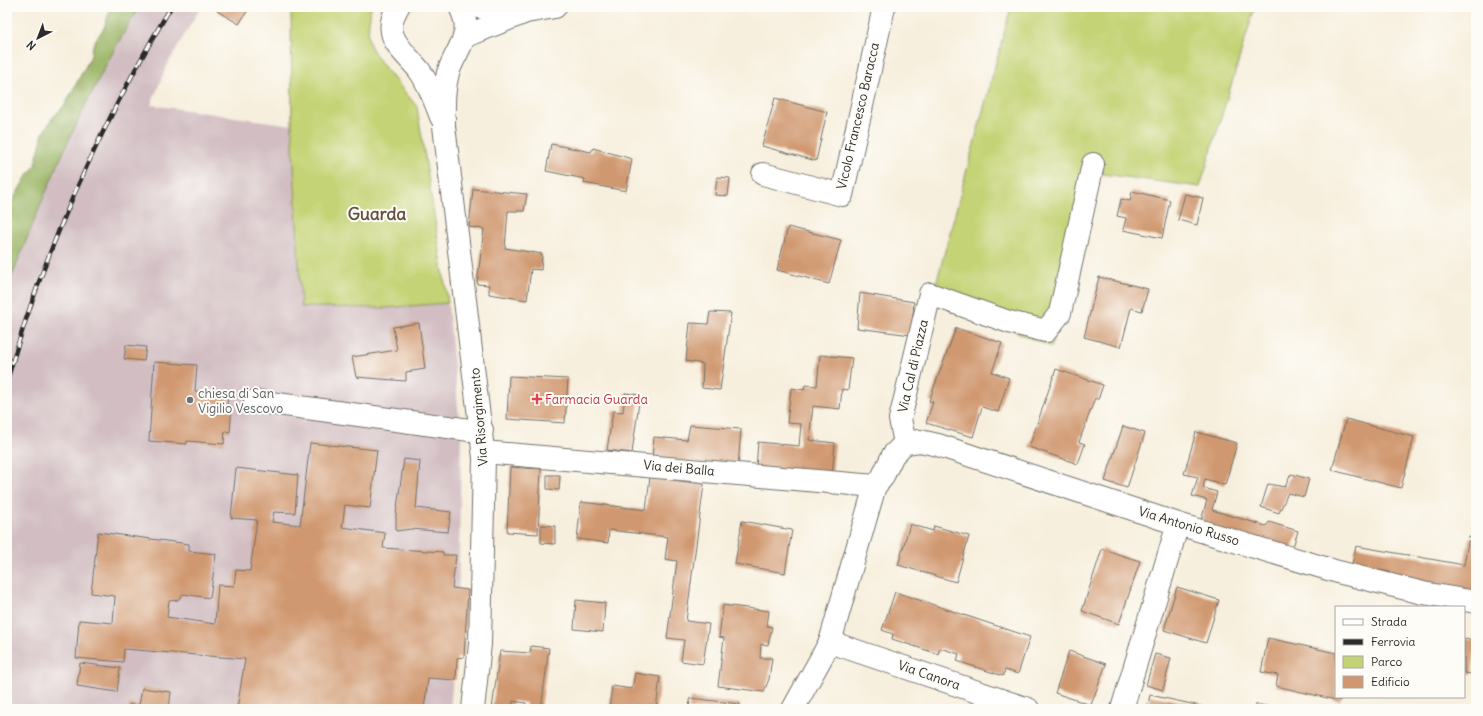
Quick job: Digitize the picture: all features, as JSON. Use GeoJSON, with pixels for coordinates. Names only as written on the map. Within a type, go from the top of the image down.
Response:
{"type":"FeatureCollection","features":[{"type":"Feature","properties":{"kind":"street","name":"Via Risorgimento"},"geometry":{"type":"LineString","coordinates":[[398,7],[393,18],[393,39],[405,56],[419,71],[428,85],[444,126]]}},
{"type":"Feature","properties":{"kind":"street","name":"Via Risorgimento"},"geometry":{"type":"LineString","coordinates":[[460,7],[466,23],[461,44],[445,85],[444,126],[484,452],[480,644],[473,709]]}},
{"type":"Feature","properties":{"kind":"street"},"geometry":{"type":"LineString","coordinates":[[478,7],[526,12],[555,7]]}},
{"type":"Feature","properties":{"kind":"street","name":"Vicolo Francesco Baracca"},"geometry":{"type":"LineString","coordinates":[[763,174],[842,195],[884,7]]}},
{"type":"Feature","properties":{"kind":"street"},"geometry":{"type":"LineString","coordinates":[[405,56],[416,62],[434,64],[446,61],[461,44],[526,12]]}},
{"type":"Feature","properties":{"kind":"street","name":"Via Cal di Piazza"},"geometry":{"type":"LineString","coordinates":[[905,444],[900,419],[930,294],[1009,322],[1046,331],[1060,313],[1093,164]]}},
{"type":"Feature","properties":{"kind":"street"},"geometry":{"type":"LineString","coordinates":[[255,401],[470,430],[482,430]]}},
{"type":"Feature","properties":{"kind":"street","name":"Via Antonio Russo"},"geometry":{"type":"LineString","coordinates":[[905,444],[920,441],[938,445],[1178,524],[1338,572],[1423,593],[1476,602]]}},
{"type":"Feature","properties":{"kind":"street"},"geometry":{"type":"LineString","coordinates":[[793,709],[830,642],[875,486],[882,478],[893,455],[905,444]]}},
{"type":"Feature","properties":{"kind":"street","name":"Via dei Balla"},"geometry":{"type":"LineString","coordinates":[[484,452],[875,486]]}},
{"type":"Feature","properties":{"kind":"street"},"geometry":{"type":"LineString","coordinates":[[1122,709],[1178,524]]}},
{"type":"Feature","properties":{"kind":"street","name":"Via Canora"},"geometry":{"type":"LineString","coordinates":[[830,642],[1028,709]]}},
{"type":"Feature","properties":{"kind":"shaded area"},"geometry":{"type":"Polygon","coordinates":[[[139,7],[201,7],[167,65],[151,105],[292,125],[301,307],[384,308],[448,303],[461,438],[458,628],[450,709],[7,709],[7,290],[37,210],[76,123],[119,39],[139,7]]]}},
{"type":"Feature","properties":{"kind":"green space"},"geometry":{"type":"Polygon","coordinates":[[[111,7],[139,7],[119,41],[83,110],[51,181],[7,290],[7,210],[25,179],[35,166],[43,133],[52,118],[65,105],[90,58],[94,42],[104,28],[111,7]]]}},
{"type":"Feature","properties":{"kind":"green space"},"geometry":{"type":"Polygon","coordinates":[[[291,7],[371,7],[368,33],[371,47],[382,64],[417,107],[448,303],[384,308],[301,307],[292,125],[291,7]]]}},
{"type":"Feature","properties":{"kind":"green space"},"geometry":{"type":"Polygon","coordinates":[[[1011,7],[1255,7],[1200,187],[1095,173],[1051,347],[933,295],[1011,7]]]}},
{"type":"Feature","properties":{"kind":"building"},"geometry":{"type":"Polygon","coordinates":[[[220,7],[250,7],[239,24],[217,11],[220,7]]]}},
{"type":"Feature","properties":{"kind":"building"},"geometry":{"type":"Polygon","coordinates":[[[775,98],[827,112],[816,161],[762,146],[775,98]]]}},
{"type":"Feature","properties":{"kind":"building"},"geometry":{"type":"Polygon","coordinates":[[[551,144],[591,152],[593,148],[632,159],[626,191],[584,183],[585,179],[546,171],[551,144]]]}},
{"type":"Feature","properties":{"kind":"building"},"geometry":{"type":"Polygon","coordinates":[[[717,177],[730,178],[728,196],[715,195],[717,177]]]}},
{"type":"Feature","properties":{"kind":"building"},"geometry":{"type":"Polygon","coordinates":[[[473,189],[527,194],[524,211],[508,211],[505,248],[542,254],[541,270],[531,269],[527,300],[489,294],[489,285],[477,284],[484,229],[469,227],[473,189]]]}},
{"type":"Feature","properties":{"kind":"building"},"geometry":{"type":"Polygon","coordinates":[[[1132,191],[1170,200],[1162,238],[1123,230],[1126,218],[1117,216],[1121,199],[1130,201],[1132,191]]]}},
{"type":"Feature","properties":{"kind":"building"},"geometry":{"type":"Polygon","coordinates":[[[1185,194],[1203,198],[1197,225],[1178,220],[1185,194]]]}},
{"type":"Feature","properties":{"kind":"building"},"geometry":{"type":"Polygon","coordinates":[[[788,227],[841,240],[829,284],[777,270],[788,227]]]}},
{"type":"Feature","properties":{"kind":"building"},"geometry":{"type":"Polygon","coordinates":[[[1099,277],[1148,289],[1142,311],[1131,308],[1121,347],[1084,337],[1099,277]]]}},
{"type":"Feature","properties":{"kind":"building"},"geometry":{"type":"Polygon","coordinates":[[[860,293],[914,302],[911,335],[857,328],[860,293]]]}},
{"type":"Feature","properties":{"kind":"building"},"geometry":{"type":"Polygon","coordinates":[[[710,312],[731,313],[720,390],[702,388],[703,364],[686,361],[690,323],[708,324],[710,312]]]}},
{"type":"Feature","properties":{"kind":"building"},"geometry":{"type":"Polygon","coordinates":[[[419,323],[425,369],[406,372],[406,381],[356,377],[352,357],[397,350],[393,327],[419,323]]]}},
{"type":"Feature","properties":{"kind":"building"},"geometry":{"type":"Polygon","coordinates":[[[956,328],[1002,343],[992,372],[1009,378],[998,412],[982,407],[973,437],[926,423],[933,402],[929,401],[956,328]]]}},
{"type":"Feature","properties":{"kind":"building"},"geometry":{"type":"Polygon","coordinates":[[[126,345],[146,347],[144,361],[124,359],[126,345]]]}},
{"type":"Feature","properties":{"kind":"building"},"geometry":{"type":"Polygon","coordinates":[[[820,355],[852,358],[848,390],[842,389],[840,409],[813,406],[809,440],[835,443],[832,476],[756,468],[758,442],[799,446],[801,424],[787,423],[791,388],[804,390],[805,385],[817,386],[820,355]]]}},
{"type":"Feature","properties":{"kind":"building","name":"chiesa di San Vigilio Vescovo"},"geometry":{"type":"Polygon","coordinates":[[[154,362],[197,365],[195,391],[228,393],[227,406],[232,406],[230,432],[225,431],[224,444],[187,441],[187,444],[149,441],[154,362]]]}},
{"type":"Feature","properties":{"kind":"building"},"geometry":{"type":"Polygon","coordinates":[[[1056,369],[1103,385],[1098,400],[1095,398],[1079,442],[1085,444],[1078,464],[1029,447],[1056,369]]]}},
{"type":"Feature","properties":{"kind":"building","name":"Farmacia Guarda"},"geometry":{"type":"Polygon","coordinates":[[[509,376],[568,379],[565,423],[507,419],[509,376]]]}},
{"type":"Feature","properties":{"kind":"building"},"geometry":{"type":"Polygon","coordinates":[[[625,393],[640,395],[632,453],[607,450],[613,411],[623,412],[625,393]]]}},
{"type":"Feature","properties":{"kind":"building"},"geometry":{"type":"Polygon","coordinates":[[[1346,419],[1414,437],[1401,488],[1332,470],[1346,419]]]}},
{"type":"Feature","properties":{"kind":"building"},"geometry":{"type":"Polygon","coordinates":[[[690,425],[741,429],[738,467],[652,459],[654,437],[687,440],[690,425]]]}},
{"type":"Feature","properties":{"kind":"building"},"geometry":{"type":"Polygon","coordinates":[[[1123,426],[1145,433],[1127,488],[1105,481],[1123,426]]]}},
{"type":"Feature","properties":{"kind":"building"},"geometry":{"type":"Polygon","coordinates":[[[1196,432],[1237,443],[1225,485],[1205,479],[1203,488],[1217,492],[1212,510],[1266,526],[1269,522],[1298,531],[1291,553],[1200,524],[1207,500],[1192,496],[1198,477],[1184,474],[1196,432]]]}},
{"type":"Feature","properties":{"kind":"building"},"geometry":{"type":"Polygon","coordinates":[[[310,443],[377,450],[370,508],[345,505],[342,527],[385,533],[383,548],[443,552],[443,555],[456,555],[452,588],[468,590],[464,657],[457,658],[456,680],[428,678],[424,709],[237,709],[245,659],[124,649],[123,662],[76,658],[79,620],[113,623],[115,596],[91,593],[98,532],[189,544],[189,551],[216,554],[210,598],[183,594],[178,600],[169,601],[167,617],[215,624],[218,585],[234,586],[236,570],[250,571],[257,520],[231,518],[236,468],[298,475],[295,513],[274,512],[272,522],[300,525],[310,443]]]}},
{"type":"Feature","properties":{"kind":"building"},"geometry":{"type":"Polygon","coordinates":[[[404,459],[420,461],[416,508],[451,512],[448,532],[411,529],[396,531],[396,515],[404,459]]]}},
{"type":"Feature","properties":{"kind":"building"},"geometry":{"type":"Polygon","coordinates":[[[510,467],[541,469],[538,534],[507,532],[510,467]]]}},
{"type":"Feature","properties":{"kind":"building"},"geometry":{"type":"Polygon","coordinates":[[[1291,474],[1309,479],[1304,497],[1288,493],[1279,513],[1261,507],[1268,484],[1285,487],[1291,474]]]}},
{"type":"Feature","properties":{"kind":"building"},"geometry":{"type":"Polygon","coordinates":[[[547,475],[560,475],[559,490],[547,489],[547,475]]]}},
{"type":"Feature","properties":{"kind":"building"},"geometry":{"type":"Polygon","coordinates":[[[650,477],[704,484],[686,621],[709,624],[703,664],[681,661],[684,640],[667,638],[677,561],[665,559],[668,537],[609,530],[608,543],[577,539],[581,502],[646,510],[650,477]]]}},
{"type":"Feature","properties":{"kind":"building"},"geometry":{"type":"Polygon","coordinates":[[[742,521],[792,530],[785,573],[735,564],[742,521]]]}},
{"type":"Feature","properties":{"kind":"building"},"geometry":{"type":"Polygon","coordinates":[[[910,524],[933,531],[934,526],[969,536],[956,582],[898,565],[910,524]]]}},
{"type":"Feature","properties":{"kind":"building"},"geometry":{"type":"Polygon","coordinates":[[[541,525],[555,526],[555,544],[541,543],[541,525]]]}},
{"type":"Feature","properties":{"kind":"building"},"geometry":{"type":"Polygon","coordinates":[[[1469,537],[1476,538],[1476,598],[1388,583],[1390,572],[1352,565],[1356,546],[1464,565],[1469,537]]]}},
{"type":"Feature","properties":{"kind":"building"},"geometry":{"type":"Polygon","coordinates":[[[1102,549],[1140,561],[1119,624],[1082,611],[1102,549]]]}},
{"type":"Feature","properties":{"kind":"building"},"geometry":{"type":"Polygon","coordinates":[[[1177,587],[1219,600],[1206,643],[1164,630],[1177,587]]]}},
{"type":"Feature","properties":{"kind":"building"},"geometry":{"type":"Polygon","coordinates":[[[895,592],[1030,637],[1018,674],[1005,670],[1003,676],[957,661],[959,654],[940,648],[938,654],[892,639],[893,634],[882,630],[895,592]]]}},
{"type":"Feature","properties":{"kind":"building"},"geometry":{"type":"Polygon","coordinates":[[[576,600],[605,603],[603,632],[574,629],[576,600]]]}},
{"type":"Feature","properties":{"kind":"building"},"geometry":{"type":"Polygon","coordinates":[[[723,605],[769,611],[767,626],[772,627],[768,645],[761,644],[760,658],[772,658],[769,679],[764,692],[718,686],[724,638],[719,637],[723,605]]]}},
{"type":"Feature","properties":{"kind":"building"},"geometry":{"type":"Polygon","coordinates":[[[1268,638],[1335,653],[1335,698],[1341,698],[1340,701],[1276,686],[1278,675],[1261,672],[1268,638]]]}},
{"type":"Feature","properties":{"kind":"building"},"geometry":{"type":"Polygon","coordinates":[[[1465,639],[1476,640],[1472,674],[1465,673],[1465,639]]]}},
{"type":"Feature","properties":{"kind":"building"},"geometry":{"type":"Polygon","coordinates":[[[531,646],[549,648],[541,709],[525,709],[526,703],[513,701],[512,709],[492,709],[500,651],[530,653],[531,646]]]}},
{"type":"Feature","properties":{"kind":"building"},"geometry":{"type":"Polygon","coordinates":[[[1069,651],[1106,664],[1091,705],[1055,693],[1069,651]]]}},
{"type":"Feature","properties":{"kind":"building"},"geometry":{"type":"Polygon","coordinates":[[[1155,654],[1171,658],[1163,690],[1146,685],[1155,654]]]}},
{"type":"Feature","properties":{"kind":"building"},"geometry":{"type":"Polygon","coordinates":[[[80,663],[120,668],[117,692],[77,686],[80,663]]]}},
{"type":"Feature","properties":{"kind":"building"},"geometry":{"type":"Polygon","coordinates":[[[635,673],[660,677],[656,709],[609,709],[612,686],[632,689],[635,673]]]}},
{"type":"Feature","properties":{"kind":"building"},"geometry":{"type":"Polygon","coordinates":[[[142,688],[171,692],[169,709],[128,709],[129,704],[139,705],[142,688]]]}},
{"type":"Feature","properties":{"kind":"building"},"geometry":{"type":"Polygon","coordinates":[[[1150,695],[1210,708],[1210,709],[1147,709],[1150,695]]]}},
{"type":"Feature","properties":{"kind":"building"},"geometry":{"type":"Polygon","coordinates":[[[690,698],[740,704],[740,709],[689,709],[690,698]]]}},
{"type":"Feature","properties":{"kind":"building"},"geometry":{"type":"Polygon","coordinates":[[[1256,704],[1275,708],[1275,709],[1255,709],[1256,704]]]}},
{"type":"Feature","properties":{"kind":"building"},"geometry":{"type":"Polygon","coordinates":[[[215,706],[231,708],[231,709],[214,709],[215,706]]]}},
{"type":"Feature","properties":{"kind":"railway"},"geometry":{"type":"LineString","coordinates":[[7,381],[38,284],[77,189],[121,96],[171,7]]}},
{"type":"Feature","properties":{"kind":"place","name":"Farmacia Guarda"},"geometry":{"type":"Point","coordinates":[537,399]}},
{"type":"Feature","properties":{"kind":"place","name":"chiesa di San Vigilio Vescovo"},"geometry":{"type":"Point","coordinates":[190,400]}},
{"type":"Feature","properties":{"kind":"district","name":"Guarda"},"geometry":{"type":"Point","coordinates":[377,214]}}]}
